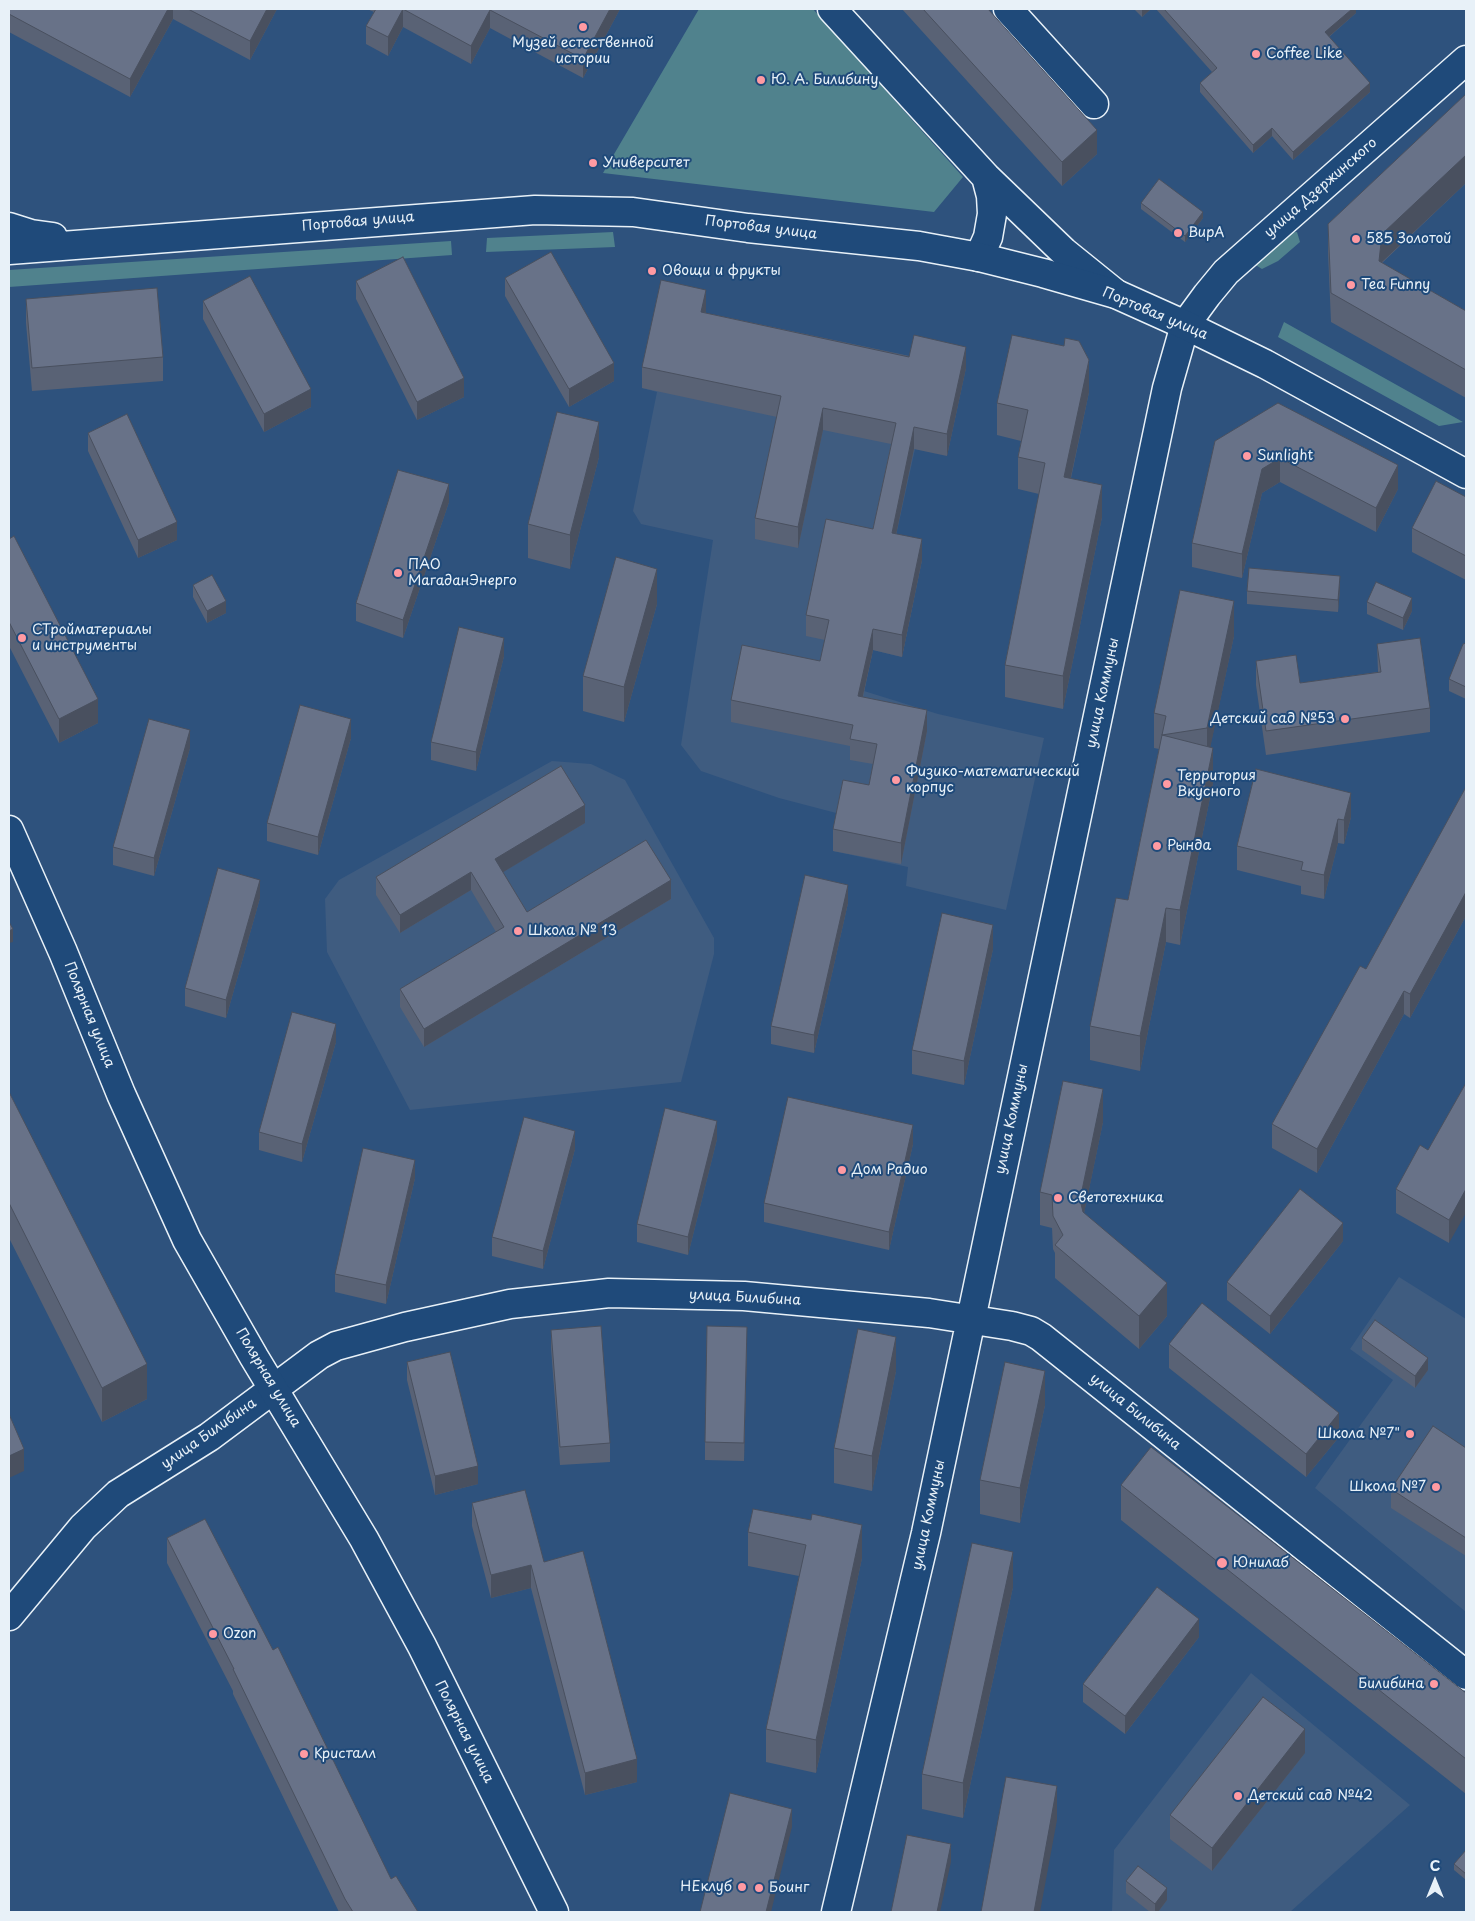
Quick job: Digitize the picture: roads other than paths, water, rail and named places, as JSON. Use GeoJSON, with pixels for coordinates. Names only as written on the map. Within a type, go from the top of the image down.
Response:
{"type":"FeatureCollection","features":[{"type":"Feature","properties":{"kind":"street"},"geometry":{"type":"LineString","coordinates":[[832,9],[986,177],[1064,252],[1116,294]]}},
{"type":"Feature","properties":{"kind":"street"},"geometry":{"type":"LineString","coordinates":[[1008,9],[1094,104]]}},
{"type":"Feature","properties":{"kind":"street","name":"улица Дзержинского"},"geometry":{"type":"LineString","coordinates":[[1185,325],[1226,272],[1466,60]]}},
{"type":"Feature","properties":{"kind":"street"},"geometry":{"type":"LineString","coordinates":[[979,256],[988,237],[992,214],[991,196],[986,177]]}},
{"type":"Feature","properties":{"kind":"street","name":"Портовая улица"},"geometry":{"type":"LineString","coordinates":[[9,250],[535,210],[633,212],[748,228],[919,246],[979,256],[1043,272],[1116,294],[1265,364],[1466,474]]}},
{"type":"Feature","properties":{"kind":"street"},"geometry":{"type":"LineString","coordinates":[[9,227],[31,234],[94,243]]}},
{"type":"Feature","properties":{"kind":"street","name":"улица Коммуны"},"geometry":{"type":"LineString","coordinates":[[836,1912],[926,1533],[1167,388],[1185,325]]}},
{"type":"Feature","properties":{"kind":"street","name":"Полярная улица"},"geometry":{"type":"LineString","coordinates":[[9,830],[63,952],[121,1094],[187,1240],[364,1539],[422,1646],[554,1912]]}},
{"type":"Feature","properties":{"kind":"street","name":"улица Билибина"},"geometry":{"type":"LineString","coordinates":[[9,1616],[83,1527],[118,1494],[209,1437],[319,1355],[336,1346],[405,1327],[510,1304],[609,1293],[744,1296],[928,1313],[1022,1328],[1041,1337],[1466,1675]]}},
{"type":"Feature","properties":{"kind":"place","name":"Музей естественной истории"},"geometry":{"type":"Point","coordinates":[583,27]}},
{"type":"Feature","properties":{"kind":"place","name":"Coffee Like"},"geometry":{"type":"Point","coordinates":[1256,54]}},
{"type":"Feature","properties":{"kind":"place","name":"Ю. А. Билибину"},"geometry":{"type":"Point","coordinates":[761,80]}},
{"type":"Feature","properties":{"kind":"place","name":"Университет"},"geometry":{"type":"Point","coordinates":[593,163]}},
{"type":"Feature","properties":{"kind":"place","name":"ВирА"},"geometry":{"type":"Point","coordinates":[1178,233]}},
{"type":"Feature","properties":{"kind":"place","name":"585 Золотой"},"geometry":{"type":"Point","coordinates":[1356,239]}},
{"type":"Feature","properties":{"kind":"place","name":"Овощи и фрукты"},"geometry":{"type":"Point","coordinates":[652,271]}},
{"type":"Feature","properties":{"kind":"place","name":"Tea Funny"},"geometry":{"type":"Point","coordinates":[1351,285]}},
{"type":"Feature","properties":{"kind":"place","name":"Sunlight"},"geometry":{"type":"Point","coordinates":[1247,456]}},
{"type":"Feature","properties":{"kind":"place","name":"ПАО МагаданЭнерго"},"geometry":{"type":"Point","coordinates":[398,573]}},
{"type":"Feature","properties":{"kind":"place","name":"СТройматериалы и инструменты"},"geometry":{"type":"Point","coordinates":[22,638]}},
{"type":"Feature","properties":{"kind":"place","name":"Детский сад №53"},"geometry":{"type":"Point","coordinates":[1345,719]}},
{"type":"Feature","properties":{"kind":"place","name":"Физико-математический корпус"},"geometry":{"type":"Point","coordinates":[896,780]}},
{"type":"Feature","properties":{"kind":"place","name":"Территория Вкусного"},"geometry":{"type":"Point","coordinates":[1167,784]}},
{"type":"Feature","properties":{"kind":"place","name":"Рында"},"geometry":{"type":"Point","coordinates":[1157,846]}},
{"type":"Feature","properties":{"kind":"place","name":"Школа № 13"},"geometry":{"type":"Point","coordinates":[518,931]}},
{"type":"Feature","properties":{"kind":"place","name":"Дом Радио"},"geometry":{"type":"Point","coordinates":[842,1170]}},
{"type":"Feature","properties":{"kind":"place","name":"Светотехника"},"geometry":{"type":"Point","coordinates":[1058,1198]}},
{"type":"Feature","properties":{"kind":"place","name":"Школа №7\""},"geometry":{"type":"Point","coordinates":[1410,1434]}},
{"type":"Feature","properties":{"kind":"place","name":"Школа №7"},"geometry":{"type":"Point","coordinates":[1436,1487]}},
{"type":"Feature","properties":{"kind":"place","name":"Юнилаб"},"geometry":{"type":"Point","coordinates":[1222,1563]}},
{"type":"Feature","properties":{"kind":"place","name":"Ozon"},"geometry":{"type":"Point","coordinates":[213,1634]}},
{"type":"Feature","properties":{"kind":"place","name":"Билибина"},"geometry":{"type":"Point","coordinates":[1434,1684]}},
{"type":"Feature","properties":{"kind":"place","name":"Кристалл"},"geometry":{"type":"Point","coordinates":[304,1754]}},
{"type":"Feature","properties":{"kind":"place","name":"Детский сад №42"},"geometry":{"type":"Point","coordinates":[1238,1796]}},
{"type":"Feature","properties":{"kind":"place","name":"НЕклуб"},"geometry":{"type":"Point","coordinates":[742,1887]}},
{"type":"Feature","properties":{"kind":"place","name":"Боинг"},"geometry":{"type":"Point","coordinates":[759,1888]}}]}
